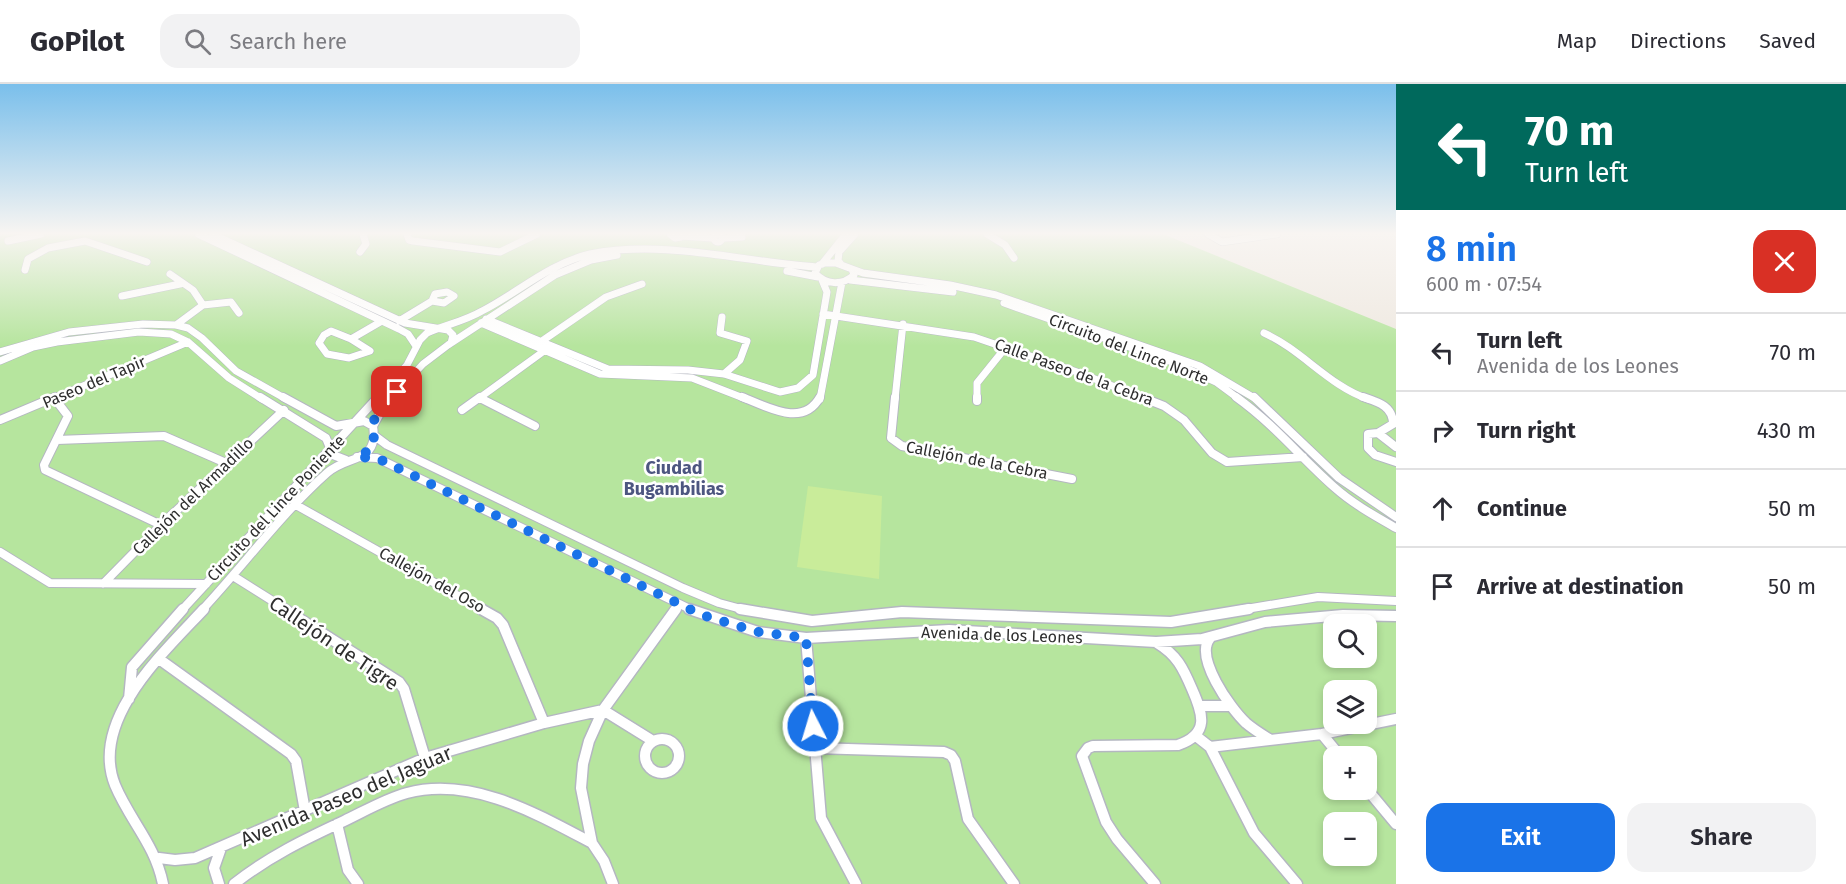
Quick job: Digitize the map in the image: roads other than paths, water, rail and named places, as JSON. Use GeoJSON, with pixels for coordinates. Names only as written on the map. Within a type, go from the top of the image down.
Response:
{"type":"FeatureCollection","features":[{"type":"Feature","properties":{"kind":"street"},"geometry":{"type":"LineString","coordinates":[[284,271],[399,321],[417,327],[442,328],[453,335],[448,345]]}},
{"type":"Feature","properties":{"kind":"street"},"geometry":{"type":"LineString","coordinates":[[285,271],[408,334],[416,346]]}},
{"type":"Feature","properties":{"kind":"street","name":"Circuito del Lince Poniente"},"geometry":{"type":"LineString","coordinates":[[129,699],[132,667],[136,659],[407,365],[421,338],[429,332],[474,316],[547,271]]}},
{"type":"Feature","properties":{"kind":"street","name":"Circuito del Lince Poniente"},"geometry":{"type":"LineString","coordinates":[[357,457],[371,448],[374,431],[384,406],[423,364],[484,321],[562,271]]}},
{"type":"Feature","properties":{"kind":"street","name":"Circuito del Lince Poniente"},"geometry":{"type":"LineString","coordinates":[[791,271],[820,278]]}},
{"type":"Feature","properties":{"kind":"street"},"geometry":{"type":"LineString","coordinates":[[484,321],[542,341],[608,369],[688,370],[724,374],[780,392],[798,388],[814,371],[827,292],[815,271]]}},
{"type":"Feature","properties":{"kind":"street"},"geometry":{"type":"LineString","coordinates":[[474,316],[544,351],[605,375],[692,378],[791,415],[802,414],[815,407],[822,394],[834,315],[846,281],[855,273],[854,271]]}},
{"type":"Feature","properties":{"kind":"street","name":"Circuito del Lince Norte"},"geometry":{"type":"LineString","coordinates":[[860,271],[950,285],[1002,297],[1200,366],[1252,396],[1269,409],[1339,478],[1396,517]]}},
{"type":"Feature","properties":{"kind":"street"},"geometry":{"type":"LineString","coordinates":[[170,274],[180,284],[197,292],[203,305]]}},
{"type":"Feature","properties":{"kind":"street","name":"Circuito del Lince Norte"},"geometry":{"type":"LineString","coordinates":[[820,278],[948,291],[981,297],[1172,362],[1202,375],[1234,393],[1266,418],[1323,478],[1348,498],[1396,528]]}},
{"type":"Feature","properties":{"kind":"street"},"geometry":{"type":"LineString","coordinates":[[122,296],[180,284]]}},
{"type":"Feature","properties":{"kind":"street"},"geometry":{"type":"LineString","coordinates":[[542,341],[606,297],[642,284]]}},
{"type":"Feature","properties":{"kind":"street"},"geometry":{"type":"LineString","coordinates":[[399,321],[432,301]]}},
{"type":"Feature","properties":{"kind":"street"},"geometry":{"type":"LineString","coordinates":[[176,325],[203,305],[231,302],[239,313]]}},
{"type":"Feature","properties":{"kind":"street","name":"Calle Paseo de la Cebra"},"geometry":{"type":"LineString","coordinates":[[824,314],[903,324],[974,337],[1080,373],[1164,406],[1184,420],[1212,453],[1227,462],[1303,457]]}},
{"type":"Feature","properties":{"kind":"street"},"geometry":{"type":"LineString","coordinates":[[722,317],[720,333],[747,340],[738,362],[724,374]]}},
{"type":"Feature","properties":{"kind":"street"},"geometry":{"type":"LineString","coordinates":[[354,340],[385,322]]}},
{"type":"Feature","properties":{"kind":"street","name":"Avenida de los Leones"},"geometry":{"type":"LineString","coordinates":[[0,352],[41,339],[76,332],[152,323],[188,328],[202,338],[236,371],[336,426],[367,421],[374,431],[397,450],[719,603],[755,613],[812,621],[903,612],[1171,622],[1318,597],[1396,601]]}},
{"type":"Feature","properties":{"kind":"street","name":"Callejón de la Cebra"},"geometry":{"type":"LineString","coordinates":[[903,324],[891,438],[895,442],[902,446],[1072,479]]}},
{"type":"Feature","properties":{"kind":"street"},"geometry":{"type":"LineString","coordinates":[[408,334],[417,327]]}},
{"type":"Feature","properties":{"kind":"street"},"geometry":{"type":"LineString","coordinates":[[176,336],[181,330],[188,328]]}},
{"type":"Feature","properties":{"kind":"street"},"geometry":{"type":"LineString","coordinates":[[331,331],[354,340],[370,351],[356,357],[336,358],[326,354],[320,346],[321,337],[331,331]]}},
{"type":"Feature","properties":{"kind":"street"},"geometry":{"type":"LineString","coordinates":[[72,340],[80,335],[76,332]]}},
{"type":"Feature","properties":{"kind":"street"},"geometry":{"type":"LineString","coordinates":[[0,360],[33,347],[72,340],[152,332],[176,336],[188,342],[217,369],[326,438],[335,457],[346,460],[357,457]]}},
{"type":"Feature","properties":{"kind":"street"},"geometry":{"type":"LineString","coordinates":[[1388,426],[1384,422],[1386,418],[1383,412],[1377,407],[1345,393],[1264,333],[1297,350],[1351,392],[1383,405],[1394,418],[1392,424],[1378,433],[1368,434],[1368,448],[1375,455],[1396,462]]}},
{"type":"Feature","properties":{"kind":"street","name":"Paseo del Tapir"},"geometry":{"type":"LineString","coordinates":[[0,420],[188,342]]}},
{"type":"Feature","properties":{"kind":"street"},"geometry":{"type":"LineString","coordinates":[[977,401],[977,383],[1006,347]]}},
{"type":"Feature","properties":{"kind":"street"},"geometry":{"type":"LineString","coordinates":[[462,410],[544,351]]}},
{"type":"Feature","properties":{"kind":"street"},"geometry":{"type":"LineString","coordinates":[[814,371],[826,369]]}},
{"type":"Feature","properties":{"kind":"street"},"geometry":{"type":"LineString","coordinates":[[480,398],[535,426]]}},
{"type":"Feature","properties":{"kind":"street"},"geometry":{"type":"LineString","coordinates":[[55,399],[68,416],[44,465],[45,470],[161,525]]}},
{"type":"Feature","properties":{"kind":"street","name":"Callejón del Armadillo"},"geometry":{"type":"LineString","coordinates":[[103,584],[161,525],[284,410]]}},
{"type":"Feature","properties":{"kind":"street"},"geometry":{"type":"LineString","coordinates":[[1378,433],[1396,447]]}},
{"type":"Feature","properties":{"kind":"street"},"geometry":{"type":"LineString","coordinates":[[57,440],[164,436],[226,463]]}},
{"type":"Feature","properties":{"kind":"street","name":"Avenida de los Leones"},"geometry":{"type":"LineString","coordinates":[[357,457],[377,458],[702,615],[758,632],[806,638],[941,631],[1156,642],[1210,638],[1265,622],[1343,615],[1396,616]]}},
{"type":"Feature","properties":{"kind":"street","name":"Circuito del Lince Poniente"},"geometry":{"type":"LineString","coordinates":[[129,699],[159,659],[296,505],[330,470],[346,460]]}},
{"type":"Feature","properties":{"kind":"street","name":"Callejón del Oso"},"geometry":{"type":"LineString","coordinates":[[296,505],[497,618],[503,625],[544,723]]}},
{"type":"Feature","properties":{"kind":"street"},"geometry":{"type":"LineString","coordinates":[[0,552],[50,583],[206,584]]}},
{"type":"Feature","properties":{"kind":"street","name":"Callejón de Tigre"},"geometry":{"type":"LineString","coordinates":[[233,576],[399,682],[404,689],[425,758]]}},
{"type":"Feature","properties":{"kind":"street"},"geometry":{"type":"LineString","coordinates":[[613,884],[604,861],[592,843],[581,788],[583,764],[589,741],[603,710],[679,604]]}},
{"type":"Feature","properties":{"kind":"street"},"geometry":{"type":"LineString","coordinates":[[938,613],[941,631]]}},
{"type":"Feature","properties":{"kind":"street"},"geometry":{"type":"LineString","coordinates":[[806,638],[821,818],[856,884]]}},
{"type":"Feature","properties":{"kind":"street"},"geometry":{"type":"LineString","coordinates":[[1210,638],[1205,644],[1206,656],[1228,706],[1246,724],[1269,739]]}},
{"type":"Feature","properties":{"kind":"street"},"geometry":{"type":"LineString","coordinates":[[1155,884],[1106,822],[1082,756],[1088,748],[1093,746],[1178,746],[1196,736],[1202,722],[1200,706],[1177,658],[1166,647],[1156,642]]}},
{"type":"Feature","properties":{"kind":"street"},"geometry":{"type":"LineString","coordinates":[[159,659],[291,754],[296,761],[305,811]]}},
{"type":"Feature","properties":{"kind":"street"},"geometry":{"type":"LineString","coordinates":[[129,699],[111,736],[109,770],[116,788],[159,858],[163,884]]}},
{"type":"Feature","properties":{"kind":"street"},"geometry":{"type":"LineString","coordinates":[[1200,706],[1228,706]]}},
{"type":"Feature","properties":{"kind":"street"},"geometry":{"type":"LineString","coordinates":[[603,710],[653,741]]}},
{"type":"Feature","properties":{"kind":"street","name":"Avenida Paseo del Jaguar"},"geometry":{"type":"LineString","coordinates":[[159,858],[175,860],[195,858],[425,758],[544,723],[603,710]]}},
{"type":"Feature","properties":{"kind":"street"},"geometry":{"type":"LineString","coordinates":[[1210,747],[1322,734],[1396,719]]}},
{"type":"Feature","properties":{"kind":"street"},"geometry":{"type":"LineString","coordinates":[[1322,734],[1332,746]]}},
{"type":"Feature","properties":{"kind":"street"},"geometry":{"type":"LineString","coordinates":[[1196,736],[1210,747],[1254,833],[1297,884]]}},
{"type":"Feature","properties":{"kind":"street"},"geometry":{"type":"LineString","coordinates":[[815,748],[944,752],[951,755],[955,760],[968,819],[1014,884]]}},
{"type":"Feature","properties":{"kind":"street","name":"Avenida Paseo del Jaguar"},"geometry":{"type":"LineString","coordinates":[[234,884],[275,854],[336,824],[410,792],[446,789],[488,795],[526,808],[592,843]]}},
{"type":"Feature","properties":{"kind":"street"},"geometry":{"type":"LineString","coordinates":[[1376,800],[1396,824]]}},
{"type":"Feature","properties":{"kind":"street"},"geometry":{"type":"LineString","coordinates":[[336,824],[348,870],[358,884]]}},
{"type":"Feature","properties":{"kind":"street"},"geometry":{"type":"LineString","coordinates":[[219,884],[214,868],[221,848]]}},
{"type":"Feature","properties":{"kind":"district","name":"Ciudad Bugambilias"},"geometry":{"type":"Point","coordinates":[674,478]}}]}
